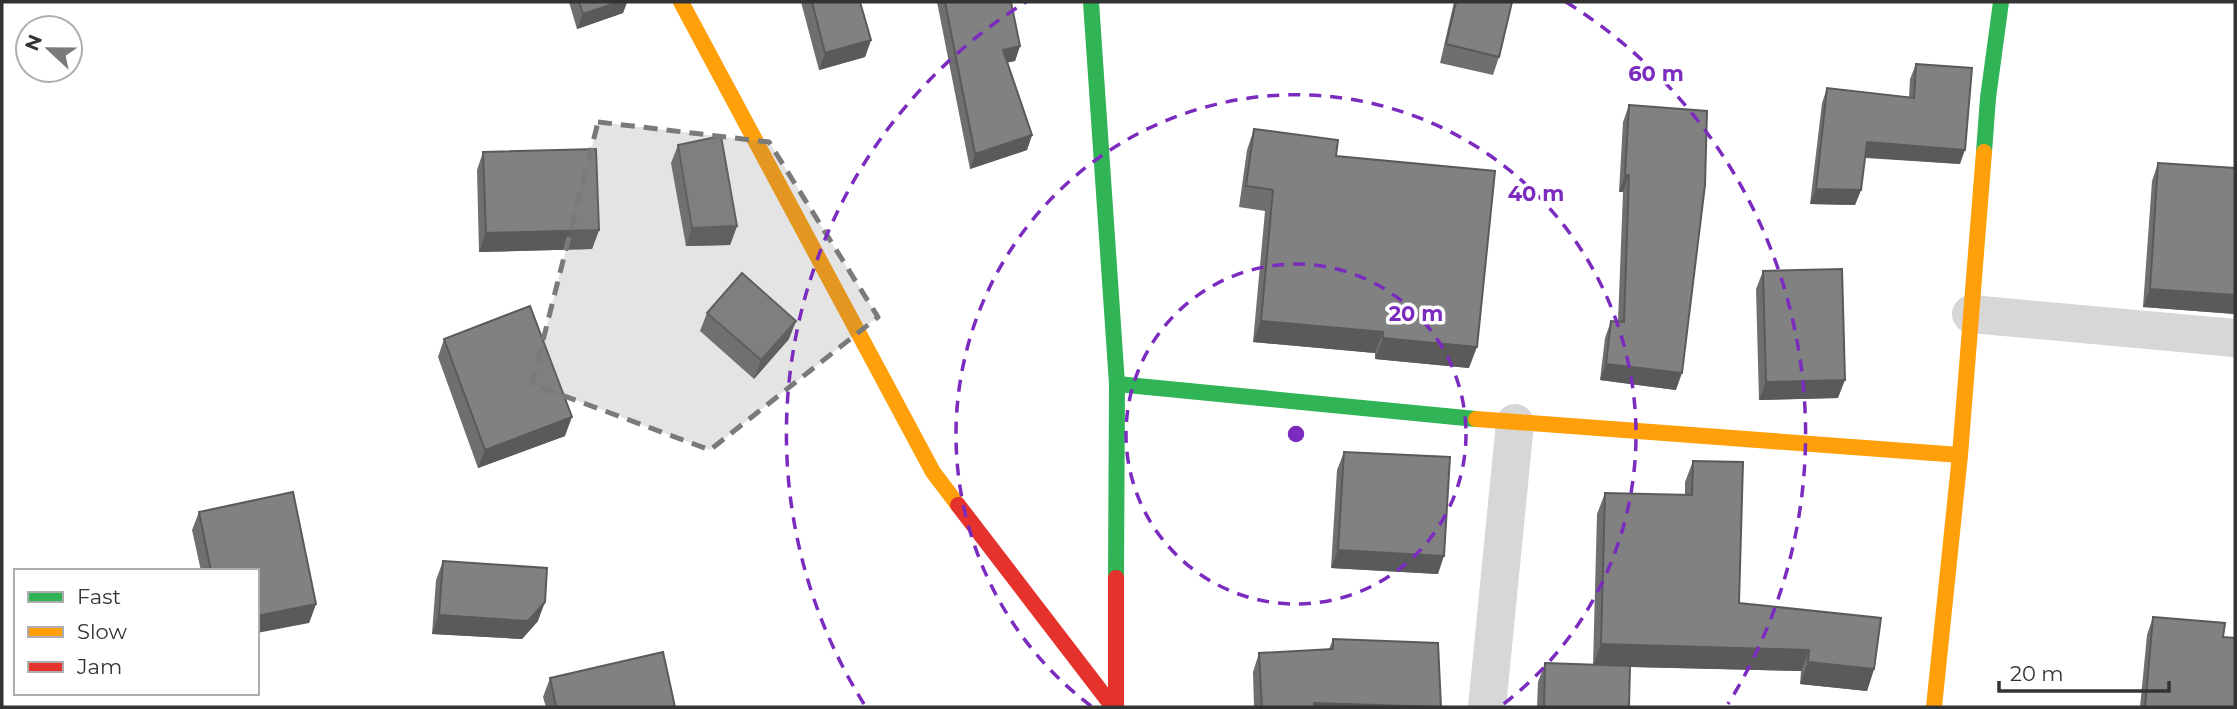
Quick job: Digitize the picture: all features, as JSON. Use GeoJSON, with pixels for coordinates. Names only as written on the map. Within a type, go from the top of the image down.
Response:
{"type":"FeatureCollection","features":[{"type":"Feature","properties":{"kind":"street"},"geometry":{"type":"LineString","coordinates":[[681,2],[933,472],[1115,707]]}},
{"type":"Feature","properties":{"kind":"street"},"geometry":{"type":"LineString","coordinates":[[1091,2],[1116,384],[1115,707]]}},
{"type":"Feature","properties":{"kind":"street"},"geometry":{"type":"LineString","coordinates":[[1934,707],[1960,455],[1988,98],[2001,2]]}},
{"type":"Feature","properties":{"kind":"street"},"geometry":{"type":"LineString","coordinates":[[1971,314],[2235,338]]}},
{"type":"Feature","properties":{"kind":"street"},"geometry":{"type":"LineString","coordinates":[[1116,384],[1515,424],[1960,455]]}},
{"type":"Feature","properties":{"kind":"street"},"geometry":{"type":"LineString","coordinates":[[1487,707],[1515,424]]}},
{"type":"Feature","properties":{"kind":"highlighted area"},"geometry":{"type":"Polygon","coordinates":[[[598,122],[769,142],[878,317],[710,450],[532,384],[598,122]]]}},
{"type":"Feature","properties":{"kind":"building"},"geometry":{"type":"Polygon","coordinates":[[[579,2],[619,2],[583,14],[579,2]]]}},
{"type":"Feature","properties":{"kind":"building"},"geometry":{"type":"Polygon","coordinates":[[[812,2],[860,2],[871,40],[825,53],[812,2]]]}},
{"type":"Feature","properties":{"kind":"building"},"geometry":{"type":"Polygon","coordinates":[[[945,2],[1011,2],[1020,46],[1003,50],[1032,135],[975,154],[945,2]]]}},
{"type":"Feature","properties":{"kind":"building"},"geometry":{"type":"Polygon","coordinates":[[[1456,2],[1512,2],[1499,57],[1446,44],[1456,2]]]}},
{"type":"Feature","properties":{"kind":"building"},"geometry":{"type":"Polygon","coordinates":[[[1916,64],[1972,68],[1965,150],[1867,142],[1861,190],[1816,189],[1827,88],[1914,98],[1916,64]]]}},
{"type":"Feature","properties":{"kind":"building"},"geometry":{"type":"Polygon","coordinates":[[[1629,105],[1707,111],[1705,185],[1682,373],[1606,364],[1611,321],[1624,322],[1629,175],[1625,175],[1629,105]]]}},
{"type":"Feature","properties":{"kind":"building"},"geometry":{"type":"Polygon","coordinates":[[[1254,129],[1338,140],[1336,156],[1495,171],[1477,347],[1383,338],[1383,332],[1261,321],[1273,190],[1246,186],[1254,129]]]}},
{"type":"Feature","properties":{"kind":"building"},"geometry":{"type":"Polygon","coordinates":[[[721,136],[737,226],[692,228],[678,145],[721,136]]]}},
{"type":"Feature","properties":{"kind":"building"},"geometry":{"type":"Polygon","coordinates":[[[596,149],[599,230],[486,233],[483,152],[596,149]]]}},
{"type":"Feature","properties":{"kind":"building"},"geometry":{"type":"Polygon","coordinates":[[[2158,163],[2235,168],[2235,295],[2150,289],[2158,163]]]}},
{"type":"Feature","properties":{"kind":"building"},"geometry":{"type":"Polygon","coordinates":[[[1842,269],[1845,380],[1766,382],[1763,271],[1842,269]]]}},
{"type":"Feature","properties":{"kind":"building"},"geometry":{"type":"Polygon","coordinates":[[[742,273],[796,321],[761,360],[707,313],[742,273]]]}},
{"type":"Feature","properties":{"kind":"building"},"geometry":{"type":"Polygon","coordinates":[[[530,306],[572,417],[485,450],[444,339],[530,306]]]}},
{"type":"Feature","properties":{"kind":"building"},"geometry":{"type":"Polygon","coordinates":[[[1344,452],[1450,457],[1444,556],[1338,550],[1344,452]]]}},
{"type":"Feature","properties":{"kind":"building"},"geometry":{"type":"Polygon","coordinates":[[[1693,461],[1743,462],[1739,603],[1881,618],[1874,669],[1808,662],[1809,650],[1601,644],[1605,493],[1692,495],[1693,461]]]}},
{"type":"Feature","properties":{"kind":"building"},"geometry":{"type":"Polygon","coordinates":[[[293,492],[316,604],[259,616],[259,569],[211,569],[199,512],[293,492]]]}},
{"type":"Feature","properties":{"kind":"building"},"geometry":{"type":"Polygon","coordinates":[[[443,561],[547,568],[545,602],[528,621],[439,615],[443,561]]]}},
{"type":"Feature","properties":{"kind":"building"},"geometry":{"type":"Polygon","coordinates":[[[2153,617],[2225,623],[2223,637],[2235,638],[2235,707],[2145,707],[2153,617]]]}},
{"type":"Feature","properties":{"kind":"building"},"geometry":{"type":"Polygon","coordinates":[[[1333,639],[1438,643],[1441,707],[1314,703],[1314,707],[1262,707],[1259,653],[1333,649],[1333,639]]]}},
{"type":"Feature","properties":{"kind":"building"},"geometry":{"type":"Polygon","coordinates":[[[663,652],[675,707],[556,707],[550,678],[663,652]]]}},
{"type":"Feature","properties":{"kind":"building"},"geometry":{"type":"Polygon","coordinates":[[[1545,663],[1630,666],[1629,707],[1544,707],[1545,663]]]}},
{"type":"Feature","properties":{"kind":"traffic: fast"},"geometry":{"type":"LineString","coordinates":[[1091,2],[1117,384],[1116,578]]}},
{"type":"Feature","properties":{"kind":"traffic: fast"},"geometry":{"type":"LineString","coordinates":[[1984,152],[1988,98],[2001,2]]}},
{"type":"Feature","properties":{"kind":"traffic: fast"},"geometry":{"type":"LineString","coordinates":[[1117,384],[1476,419]]}},
{"type":"Feature","properties":{"kind":"traffic: slow"},"geometry":{"type":"LineString","coordinates":[[681,2],[933,472],[958,505]]}},
{"type":"Feature","properties":{"kind":"traffic: slow"},"geometry":{"type":"LineString","coordinates":[[1934,707],[1960,455],[1984,152]]}},
{"type":"Feature","properties":{"kind":"traffic: slow"},"geometry":{"type":"LineString","coordinates":[[1476,419],[1960,455]]}},
{"type":"Feature","properties":{"kind":"traffic: jam"},"geometry":{"type":"LineString","coordinates":[[958,505],[1113,707]]}},
{"type":"Feature","properties":{"kind":"traffic: jam"},"geometry":{"type":"LineString","coordinates":[[1116,578],[1116,707]]}}]}
